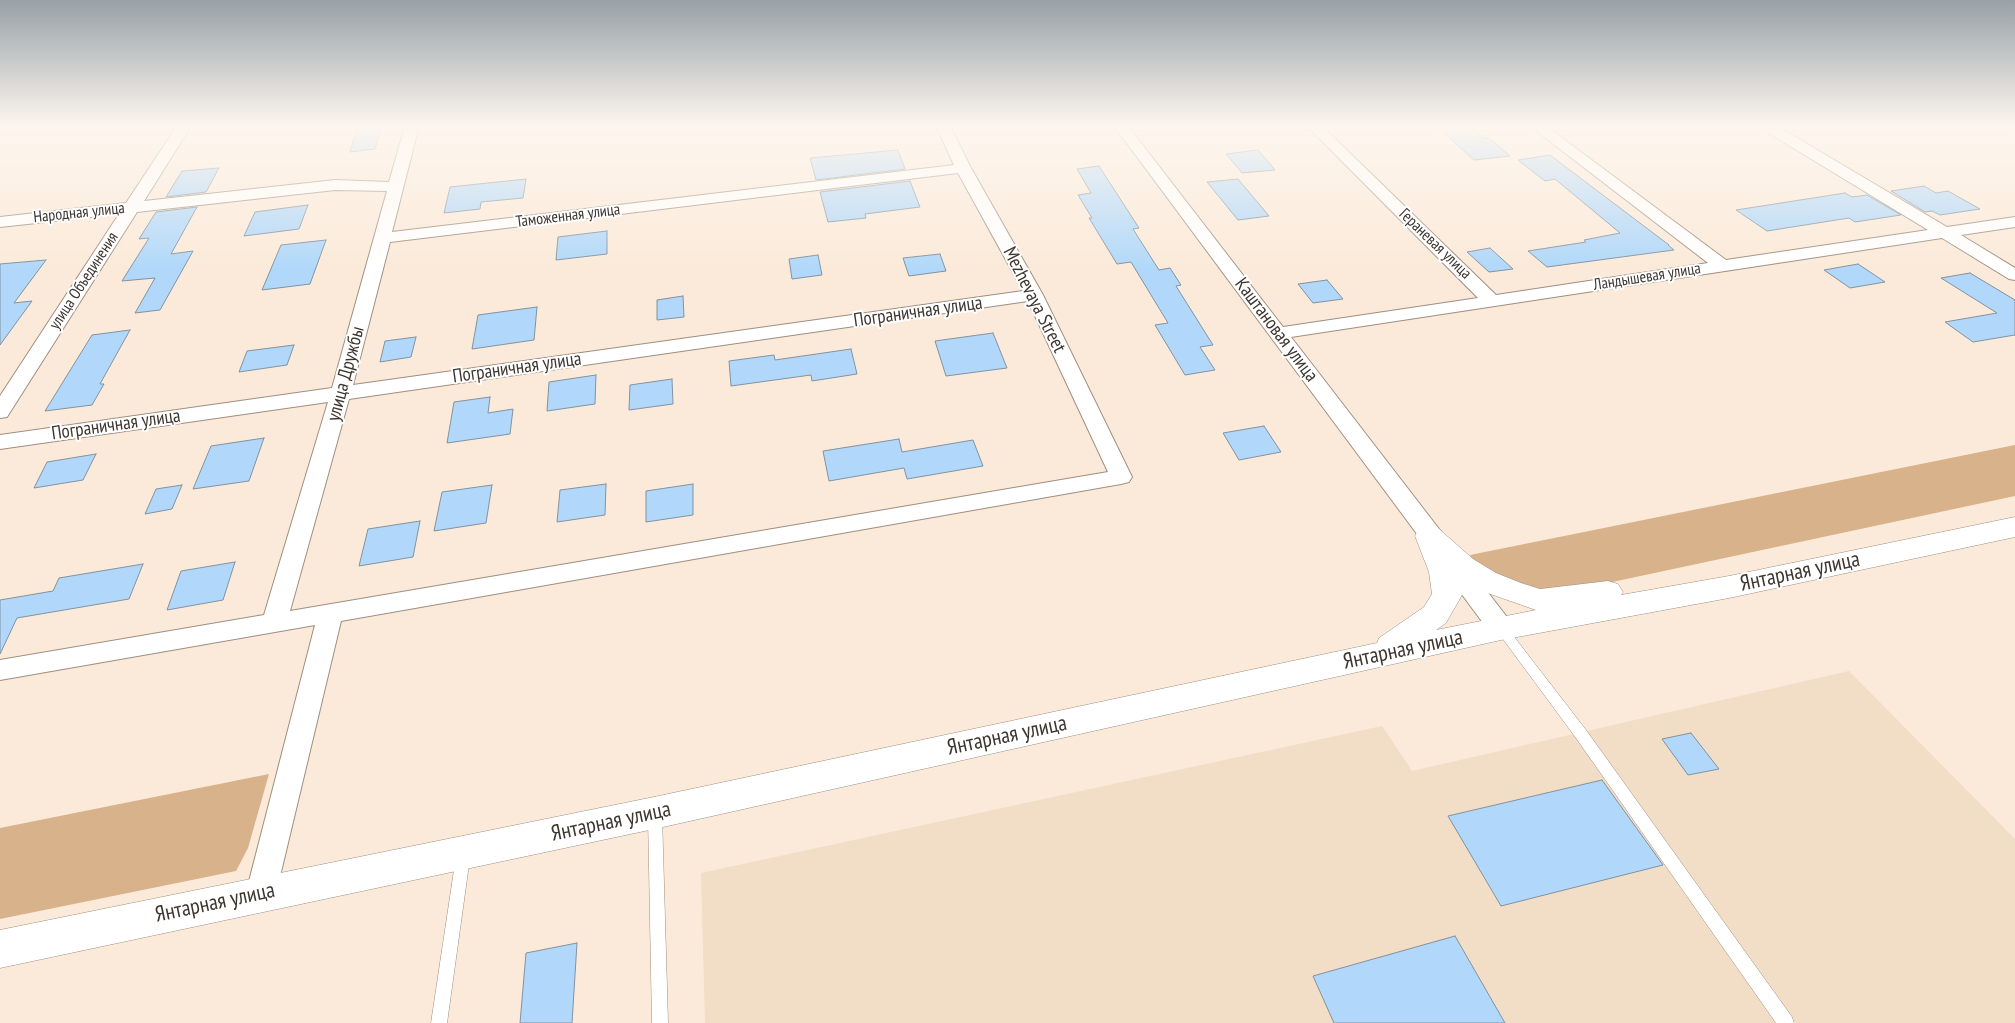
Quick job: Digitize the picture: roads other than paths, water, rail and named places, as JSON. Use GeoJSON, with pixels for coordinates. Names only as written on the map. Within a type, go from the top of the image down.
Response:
{"type":"FeatureCollection","features":[{"type":"Feature","properties":{"kind":"street","name":"улица Объединения"},"geometry":{"type":"LineString","coordinates":[[0,412],[153,174]]}},
{"type":"Feature","properties":{"kind":"street","name":"улица Дружбы"},"geometry":{"type":"LineString","coordinates":[[275,621],[341,394],[400,174]]}},
{"type":"Feature","properties":{"kind":"street","name":"Таможенная улица"},"geometry":{"type":"LineString","coordinates":[[382,238],[915,174]]}},
{"type":"Feature","properties":{"kind":"street","name":"Mezhevaya Street"},"geometry":{"type":"LineString","coordinates":[[331,612],[1121,476],[1034,295],[966,174]]}},
{"type":"Feature","properties":{"kind":"street","name":"Каштановая улица"},"geometry":{"type":"LineString","coordinates":[[1157,174],[1279,333],[1429,536],[1501,628]]}},
{"type":"Feature","properties":{"kind":"street","name":"Гераневая улица"},"geometry":{"type":"LineString","coordinates":[[1363,174],[1491,300]]}},
{"type":"Feature","properties":{"kind":"street"},"geometry":{"type":"LineString","coordinates":[[1600,174],[1721,266]]}},
{"type":"Feature","properties":{"kind":"street"},"geometry":{"type":"LineString","coordinates":[[1847,174],[2015,275]]}},
{"type":"Feature","properties":{"kind":"street","name":"Народная улица"},"geometry":{"type":"LineString","coordinates":[[0,222],[335,185],[396,187]]}},
{"type":"Feature","properties":{"kind":"street","name":"Ландышевая улица"},"geometry":{"type":"LineString","coordinates":[[1279,333],[2015,222]]}},
{"type":"Feature","properties":{"kind":"street","name":"Пограничная улица"},"geometry":{"type":"LineString","coordinates":[[0,442],[1034,295]]}},
{"type":"Feature","properties":{"kind":"street","name":"Янтарная улица"},"geometry":{"type":"LineString","coordinates":[[0,949],[654,813],[1501,628],[1729,587],[2015,527]]}},
{"type":"Feature","properties":{"kind":"street"},"geometry":{"type":"LineString","coordinates":[[1429,536],[1463,566],[1486,581],[1540,600],[1636,589],[1729,587]]}},
{"type":"Feature","properties":{"kind":"street"},"geometry":{"type":"LineString","coordinates":[[1378,655],[1411,634],[1435,615],[1447,595],[1444,572],[1429,536]]}},
{"type":"Feature","properties":{"kind":"street"},"geometry":{"type":"LineString","coordinates":[[0,670],[331,612],[261,894]]}},
{"type":"Feature","properties":{"kind":"lane"},"geometry":{"type":"LineString","coordinates":[[1501,628],[1581,734],[1786,1023]]}},
{"type":"Feature","properties":{"kind":"lane"},"geometry":{"type":"LineString","coordinates":[[654,813],[660,1023]]}},
{"type":"Feature","properties":{"kind":"lane"},"geometry":{"type":"LineString","coordinates":[[439,1023],[464,852]]}}]}
